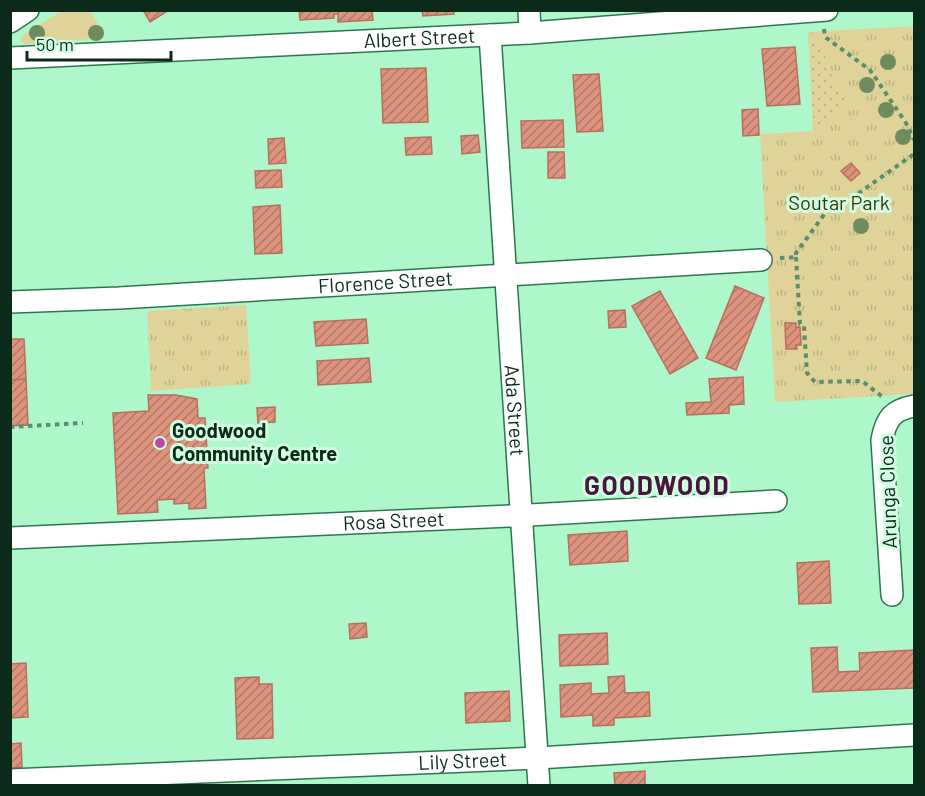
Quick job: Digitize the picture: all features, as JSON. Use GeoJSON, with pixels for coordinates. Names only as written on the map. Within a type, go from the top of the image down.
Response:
{"type":"FeatureCollection","features":[{"type":"Feature","properties":{"kind":"street"},"geometry":{"type":"LineString","coordinates":[[10,22],[28,10]]}},
{"type":"Feature","properties":{"kind":"street"},"geometry":{"type":"LineString","coordinates":[[529,10],[530,33]]}},
{"type":"Feature","properties":{"kind":"street","name":"Albert Street"},"geometry":{"type":"LineString","coordinates":[[10,58],[530,33],[827,10]]}},
{"type":"Feature","properties":{"kind":"street","name":"Ada Street"},"geometry":{"type":"LineString","coordinates":[[490,35],[539,786]]}},
{"type":"Feature","properties":{"kind":"street","name":"Florence Street"},"geometry":{"type":"LineString","coordinates":[[10,302],[761,260]]}},
{"type":"Feature","properties":{"kind":"street","name":"Arunga Close"},"geometry":{"type":"LineString","coordinates":[[892,595],[882,440],[884,429],[890,418],[906,407]]}},
{"type":"Feature","properties":{"kind":"street","name":"Rosa Street"},"geometry":{"type":"LineString","coordinates":[[10,538],[522,516],[776,501]]}},
{"type":"Feature","properties":{"kind":"street","name":"Lily Street"},"geometry":{"type":"LineString","coordinates":[[10,780],[538,758],[915,735]]}},
{"type":"Feature","properties":{"kind":"path"},"geometry":{"type":"LineString","coordinates":[[822,11],[825,37],[870,70],[915,140]]}},
{"type":"Feature","properties":{"kind":"path"},"geometry":{"type":"LineString","coordinates":[[906,407],[862,381],[815,382],[807,373],[804,326],[800,324],[796,253],[826,213],[849,200],[915,154]]}},
{"type":"Feature","properties":{"kind":"path"},"geometry":{"type":"LineString","coordinates":[[761,260],[796,257]]}},
{"type":"Feature","properties":{"kind":"path"},"geometry":{"type":"LineString","coordinates":[[10,427],[82,423]]}},
{"type":"Feature","properties":{"kind":"green space"},"geometry":{"type":"Polygon","coordinates":[[[63,10],[91,11],[105,38],[25,44],[21,41],[22,36],[26,33],[63,10]]]}},
{"type":"Feature","properties":{"kind":"green space","name":"Soutar Park"},"geometry":{"type":"Polygon","coordinates":[[[914,26],[914,394],[775,402],[760,134],[813,131],[808,32],[914,26]]]}},
{"type":"Feature","properties":{"kind":"green space"},"geometry":{"type":"Polygon","coordinates":[[[808,32],[812,32],[820,41],[830,72],[848,105],[814,131],[808,32]]]}},
{"type":"Feature","properties":{"kind":"green space"},"geometry":{"type":"Polygon","coordinates":[[[246,305],[251,384],[151,391],[147,311],[246,305]]]}},
{"type":"Feature","properties":{"kind":"building"},"geometry":{"type":"Polygon","coordinates":[[[143,10],[169,10],[150,22],[143,10]]]}},
{"type":"Feature","properties":{"kind":"building"},"geometry":{"type":"Polygon","coordinates":[[[299,10],[372,10],[373,20],[338,22],[338,14],[334,14],[334,18],[300,20],[299,10]]]}},
{"type":"Feature","properties":{"kind":"building"},"geometry":{"type":"Polygon","coordinates":[[[422,10],[454,10],[454,14],[423,16],[422,10]]]}},
{"type":"Feature","properties":{"kind":"building"},"geometry":{"type":"Polygon","coordinates":[[[795,47],[800,104],[767,106],[762,49],[795,47]]]}},
{"type":"Feature","properties":{"kind":"building"},"geometry":{"type":"Polygon","coordinates":[[[426,68],[428,122],[383,123],[381,69],[426,68]]]}},
{"type":"Feature","properties":{"kind":"building"},"geometry":{"type":"Polygon","coordinates":[[[599,74],[603,131],[577,132],[573,75],[599,74]]]}},
{"type":"Feature","properties":{"kind":"building"},"geometry":{"type":"Polygon","coordinates":[[[758,109],[759,135],[743,136],[742,110],[758,109]]]}},
{"type":"Feature","properties":{"kind":"building"},"geometry":{"type":"Polygon","coordinates":[[[563,120],[564,147],[522,148],[521,121],[563,120]]]}},
{"type":"Feature","properties":{"kind":"building"},"geometry":{"type":"Polygon","coordinates":[[[478,135],[480,152],[462,154],[461,136],[478,135]]]}},
{"type":"Feature","properties":{"kind":"building"},"geometry":{"type":"Polygon","coordinates":[[[431,137],[432,154],[406,155],[405,138],[431,137]]]}},
{"type":"Feature","properties":{"kind":"building"},"geometry":{"type":"Polygon","coordinates":[[[284,138],[286,163],[269,164],[268,139],[284,138]]]}},
{"type":"Feature","properties":{"kind":"building"},"geometry":{"type":"Polygon","coordinates":[[[548,152],[564,152],[565,178],[548,178],[548,152]]]}},
{"type":"Feature","properties":{"kind":"building"},"geometry":{"type":"Polygon","coordinates":[[[851,163],[860,173],[851,181],[841,171],[851,163]]]}},
{"type":"Feature","properties":{"kind":"building"},"geometry":{"type":"Polygon","coordinates":[[[281,170],[282,187],[256,188],[255,171],[281,170]]]}},
{"type":"Feature","properties":{"kind":"building"},"geometry":{"type":"Polygon","coordinates":[[[280,205],[282,253],[255,254],[253,207],[280,205]]]}},
{"type":"Feature","properties":{"kind":"building"},"geometry":{"type":"Polygon","coordinates":[[[735,286],[764,298],[736,370],[706,358],[735,286]]]}},
{"type":"Feature","properties":{"kind":"building"},"geometry":{"type":"Polygon","coordinates":[[[660,291],[698,358],[670,374],[632,306],[660,291]]]}},
{"type":"Feature","properties":{"kind":"building"},"geometry":{"type":"Polygon","coordinates":[[[625,310],[626,327],[609,328],[608,311],[625,310]]]}},
{"type":"Feature","properties":{"kind":"building"},"geometry":{"type":"Polygon","coordinates":[[[366,319],[368,343],[316,346],[314,322],[366,319]]]}},
{"type":"Feature","properties":{"kind":"building"},"geometry":{"type":"Polygon","coordinates":[[[785,323],[796,323],[796,327],[800,327],[801,345],[796,345],[797,349],[786,349],[785,323]]]}},
{"type":"Feature","properties":{"kind":"building"},"geometry":{"type":"Polygon","coordinates":[[[10,339],[24,339],[26,379],[10,380],[10,339]]]}},
{"type":"Feature","properties":{"kind":"building"},"geometry":{"type":"Polygon","coordinates":[[[369,358],[371,382],[318,385],[317,361],[369,358]]]}},
{"type":"Feature","properties":{"kind":"building"},"geometry":{"type":"Polygon","coordinates":[[[743,377],[744,404],[729,405],[729,413],[687,415],[686,403],[711,402],[709,379],[743,377]]]}},
{"type":"Feature","properties":{"kind":"building"},"geometry":{"type":"Polygon","coordinates":[[[26,379],[28,425],[10,426],[10,380],[26,379]]]}},
{"type":"Feature","properties":{"kind":"building","name":"Goodwood Community Centre"},"geometry":{"type":"Polygon","coordinates":[[[148,395],[176,395],[197,399],[198,418],[205,418],[208,468],[204,468],[206,508],[189,509],[189,503],[174,504],[174,499],[157,500],[158,512],[118,514],[113,413],[149,411],[148,395]]]}},
{"type":"Feature","properties":{"kind":"building"},"geometry":{"type":"Polygon","coordinates":[[[275,407],[275,422],[258,423],[257,408],[275,407]]]}},
{"type":"Feature","properties":{"kind":"building"},"geometry":{"type":"Polygon","coordinates":[[[627,531],[628,561],[570,565],[568,535],[627,531]]]}},
{"type":"Feature","properties":{"kind":"building"},"geometry":{"type":"Polygon","coordinates":[[[829,561],[831,603],[799,604],[797,563],[829,561]]]}},
{"type":"Feature","properties":{"kind":"building"},"geometry":{"type":"Polygon","coordinates":[[[366,623],[367,637],[350,639],[349,624],[366,623]]]}},
{"type":"Feature","properties":{"kind":"building"},"geometry":{"type":"Polygon","coordinates":[[[607,633],[608,664],[560,666],[559,635],[607,633]]]}},
{"type":"Feature","properties":{"kind":"building"},"geometry":{"type":"Polygon","coordinates":[[[837,647],[838,672],[860,671],[859,653],[914,650],[914,688],[813,692],[811,648],[837,647]]]}},
{"type":"Feature","properties":{"kind":"building"},"geometry":{"type":"Polygon","coordinates":[[[26,663],[28,717],[10,718],[10,664],[26,663]]]}},
{"type":"Feature","properties":{"kind":"building"},"geometry":{"type":"Polygon","coordinates":[[[624,676],[625,693],[649,692],[650,716],[614,718],[614,725],[593,726],[593,715],[561,717],[560,685],[591,683],[591,694],[609,693],[608,677],[624,676]]]}},
{"type":"Feature","properties":{"kind":"building"},"geometry":{"type":"Polygon","coordinates":[[[259,677],[259,684],[272,684],[273,738],[237,739],[235,678],[259,677]]]}},
{"type":"Feature","properties":{"kind":"building"},"geometry":{"type":"Polygon","coordinates":[[[509,691],[510,721],[466,723],[465,693],[509,691]]]}},
{"type":"Feature","properties":{"kind":"building"},"geometry":{"type":"Polygon","coordinates":[[[21,743],[22,767],[10,768],[10,744],[21,743]]]}},
{"type":"Feature","properties":{"kind":"building"},"geometry":{"type":"Polygon","coordinates":[[[645,771],[645,786],[615,786],[614,773],[645,771]]]}},
{"type":"Feature","properties":{"kind":"place","name":"Goodwood Community Centre"},"geometry":{"type":"Point","coordinates":[160,443]}},
{"type":"Feature","properties":{"kind":"district","name":"GOODWOOD"},"geometry":{"type":"Point","coordinates":[657,486]}}]}
